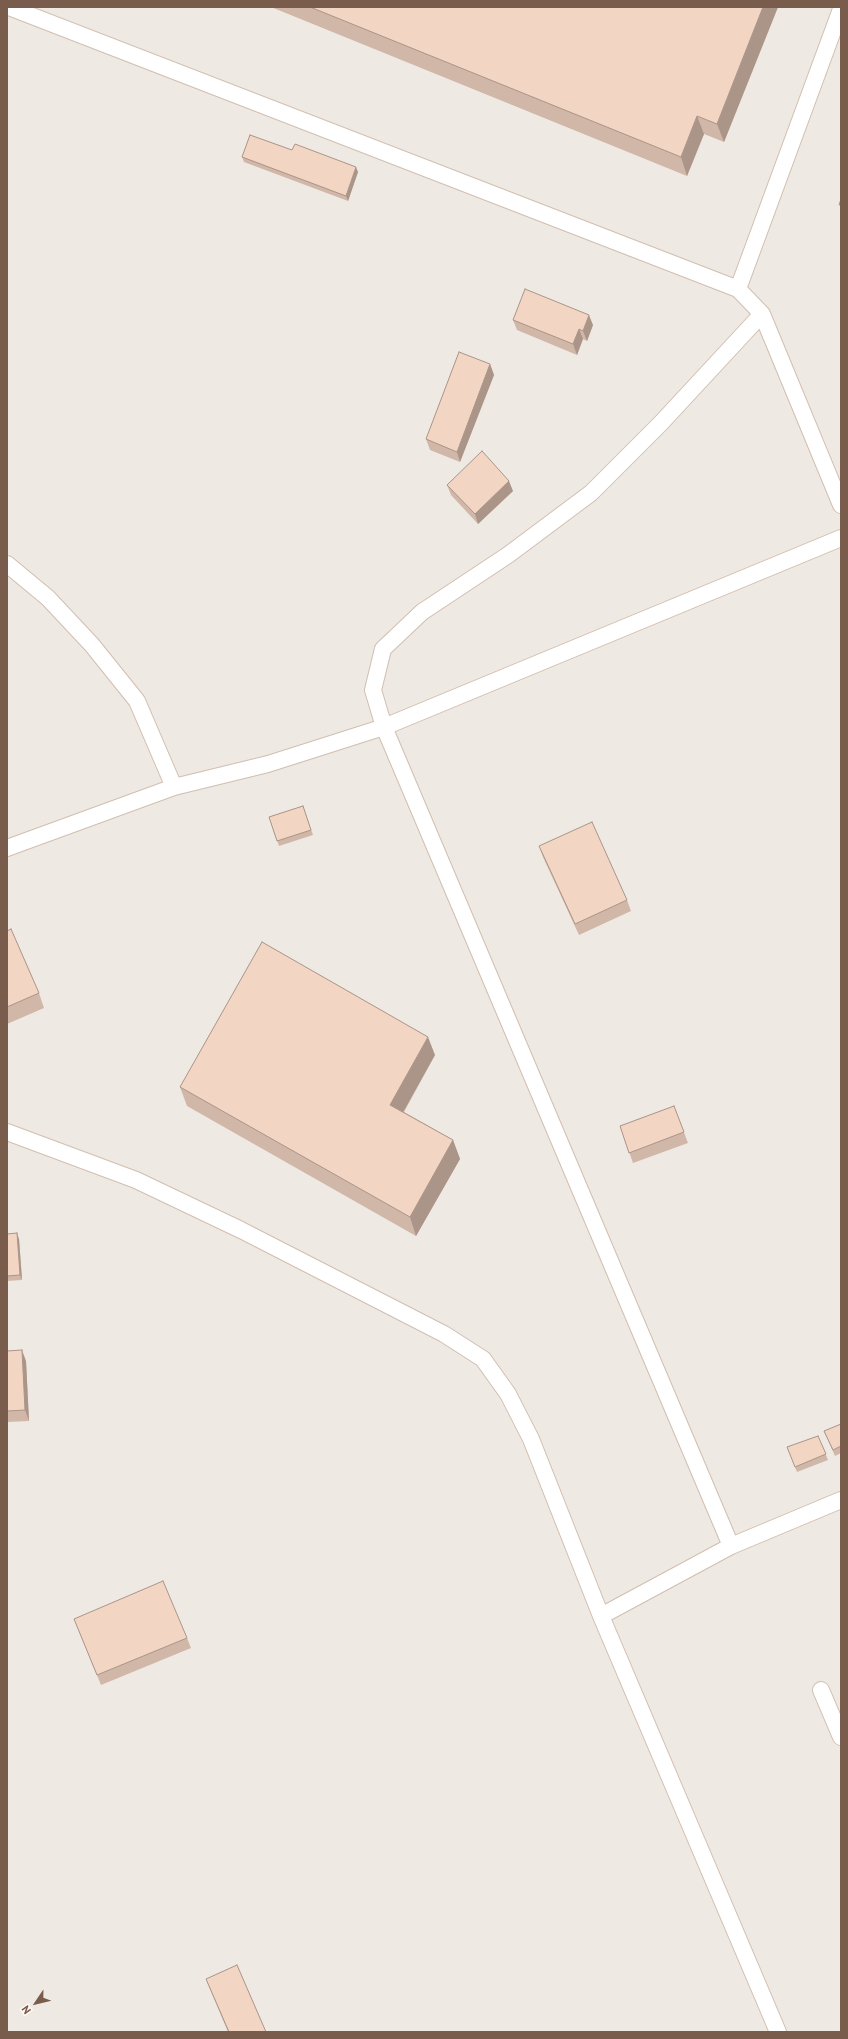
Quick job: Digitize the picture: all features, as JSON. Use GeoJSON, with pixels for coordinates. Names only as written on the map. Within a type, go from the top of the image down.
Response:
{"type":"FeatureCollection","features":[{"type":"Feature","properties":{"kind":"lane"},"geometry":{"type":"LineString","coordinates":[[9,7],[738,289],[762,314],[841,506]]}},
{"type":"Feature","properties":{"kind":"lane"},"geometry":{"type":"LineString","coordinates":[[738,289],[841,9]]}},
{"type":"Feature","properties":{"kind":"lane"},"geometry":{"type":"LineString","coordinates":[[731,1546],[384,727],[373,690],[383,649],[422,612],[508,555],[591,493],[661,423],[762,314]]}},
{"type":"Feature","properties":{"kind":"lane"},"geometry":{"type":"LineString","coordinates":[[7,848],[174,787],[268,764],[384,727],[841,538]]}},
{"type":"Feature","properties":{"kind":"lane"},"geometry":{"type":"LineString","coordinates":[[7,564],[48,598],[92,645],[137,701],[174,787]]}},
{"type":"Feature","properties":{"kind":"lane"},"geometry":{"type":"LineString","coordinates":[[7,1132],[136,1180],[227,1223],[444,1334],[483,1359],[508,1394],[531,1439],[602,1616],[778,2032]]}},
{"type":"Feature","properties":{"kind":"lane"},"geometry":{"type":"LineString","coordinates":[[602,1616],[731,1546],[841,1500]]}},
{"type":"Feature","properties":{"kind":"lane"},"geometry":{"type":"LineString","coordinates":[[821,1690],[841,1737]]}},
{"type":"Feature","properties":{"kind":"shaded area"},"geometry":{"type":"Polygon","coordinates":[[[7,7],[841,7],[841,2032],[7,2032],[7,7]]]}},
{"type":"Feature","properties":{"kind":"building"},"geometry":{"type":"Polygon","coordinates":[[[310,7],[763,7],[717,124],[697,116],[681,157],[310,7]]]}},
{"type":"Feature","properties":{"kind":"building"},"geometry":{"type":"Polygon","coordinates":[[[250,135],[292,150],[295,144],[356,167],[346,196],[242,157],[250,135]]]}},
{"type":"Feature","properties":{"kind":"building"},"geometry":{"type":"Polygon","coordinates":[[[525,289],[589,315],[583,331],[579,329],[573,344],[513,320],[525,289]]]}},
{"type":"Feature","properties":{"kind":"building"},"geometry":{"type":"Polygon","coordinates":[[[459,352],[490,364],[457,452],[426,439],[459,352]]]}},
{"type":"Feature","properties":{"kind":"building"},"geometry":{"type":"Polygon","coordinates":[[[482,451],[509,481],[475,514],[447,485],[482,451]]]}},
{"type":"Feature","properties":{"kind":"building"},"geometry":{"type":"Polygon","coordinates":[[[303,806],[311,830],[277,841],[269,817],[303,806]]]}},
{"type":"Feature","properties":{"kind":"building"},"geometry":{"type":"Polygon","coordinates":[[[592,822],[627,900],[575,924],[539,846],[592,822]]]}},
{"type":"Feature","properties":{"kind":"building"},"geometry":{"type":"Polygon","coordinates":[[[11,929],[39,993],[7,1007],[7,931],[11,929]]]}},
{"type":"Feature","properties":{"kind":"building"},"geometry":{"type":"Polygon","coordinates":[[[262,942],[428,1037],[390,1105],[453,1140],[410,1217],[180,1087],[262,942]]]}},
{"type":"Feature","properties":{"kind":"building"},"geometry":{"type":"Polygon","coordinates":[[[674,1106],[684,1132],[629,1153],[620,1126],[674,1106]]]}},
{"type":"Feature","properties":{"kind":"building"},"geometry":{"type":"Polygon","coordinates":[[[17,1233],[20,1275],[7,1276],[7,1234],[17,1233]]]}},
{"type":"Feature","properties":{"kind":"building"},"geometry":{"type":"Polygon","coordinates":[[[22,1350],[25,1410],[7,1411],[7,1351],[22,1350]]]}},
{"type":"Feature","properties":{"kind":"building"},"geometry":{"type":"Polygon","coordinates":[[[841,1424],[841,1446],[833,1450],[824,1431],[841,1424]]]}},
{"type":"Feature","properties":{"kind":"building"},"geometry":{"type":"Polygon","coordinates":[[[818,1436],[826,1454],[795,1467],[787,1447],[818,1436]]]}},
{"type":"Feature","properties":{"kind":"building"},"geometry":{"type":"Polygon","coordinates":[[[163,1581],[187,1638],[97,1675],[74,1619],[163,1581]]]}},
{"type":"Feature","properties":{"kind":"building"},"geometry":{"type":"Polygon","coordinates":[[[237,1965],[266,2032],[229,2032],[206,1979],[237,1965]]]}}]}
